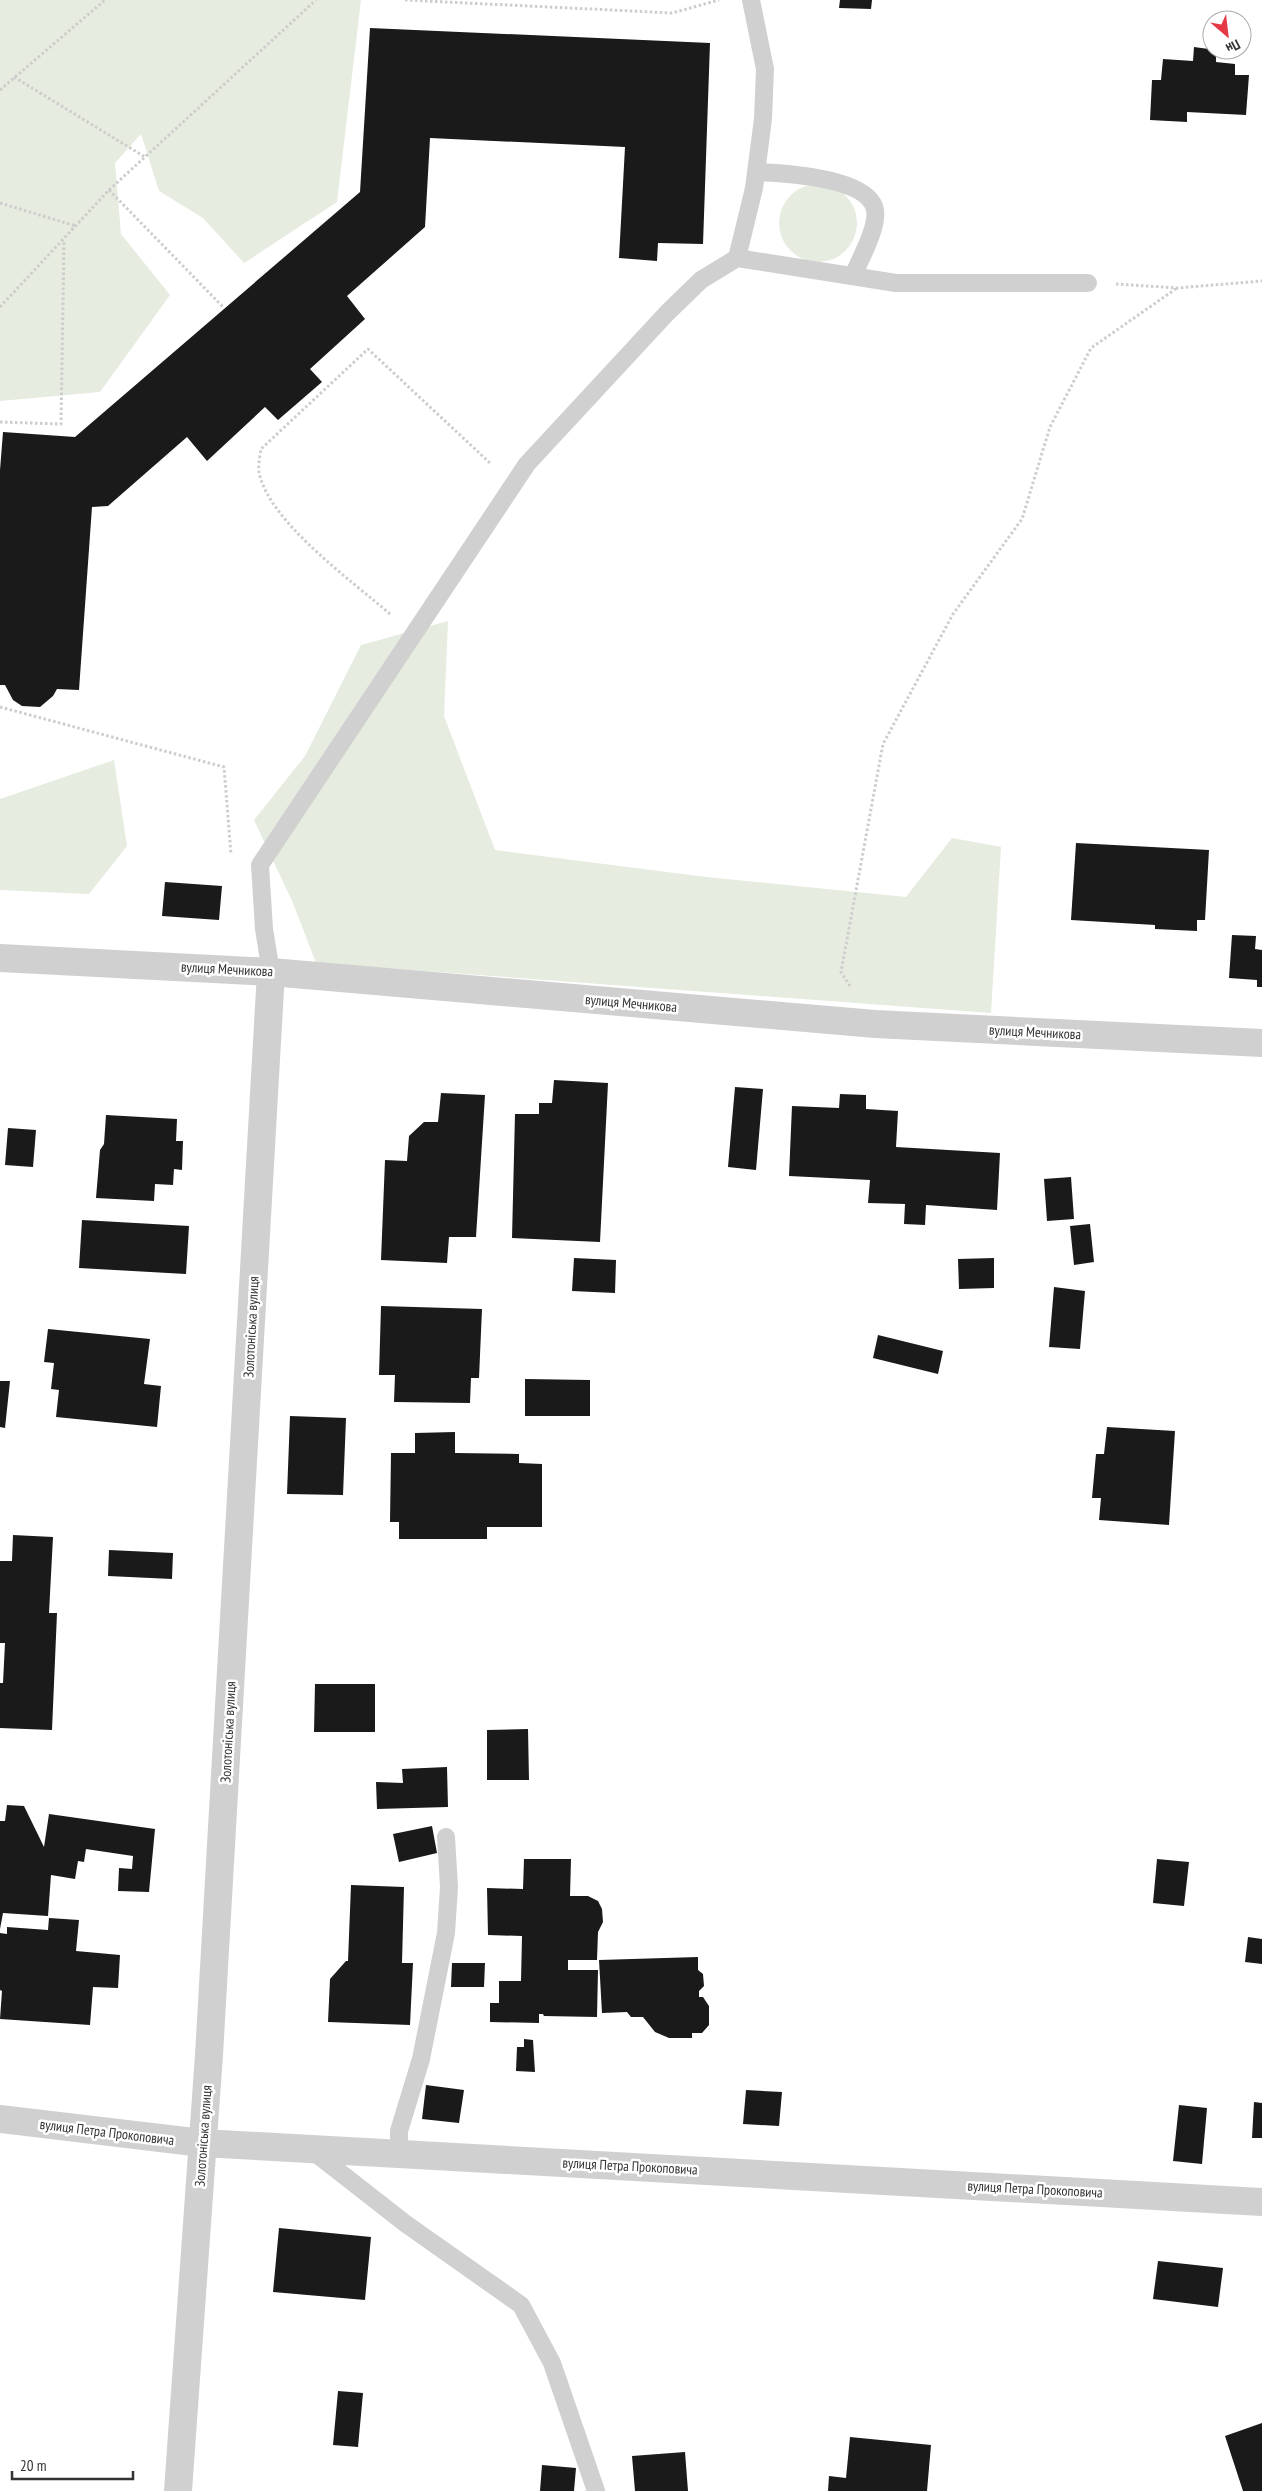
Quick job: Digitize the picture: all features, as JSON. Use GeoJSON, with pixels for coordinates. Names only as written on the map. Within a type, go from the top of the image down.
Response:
{"type":"FeatureCollection","features":[{"type":"Feature","properties":{"kind":"street","name":"вулиця Мечникова"},"geometry":{"type":"LineString","coordinates":[[0,958],[271,972],[875,1024],[1262,1043]]}},
{"type":"Feature","properties":{"kind":"street","name":"Золотоніська вулиця"},"geometry":{"type":"LineString","coordinates":[[178,2491],[210,2035],[271,972]]}},
{"type":"Feature","properties":{"kind":"street","name":"вулиця Петра Прокоповича"},"geometry":{"type":"LineString","coordinates":[[0,2120],[202,2143],[1262,2202]]}},
{"type":"Feature","properties":{"kind":"lane"},"geometry":{"type":"LineString","coordinates":[[737,258],[756,172],[763,119],[765,69],[751,0]]}},
{"type":"Feature","properties":{"kind":"lane"},"geometry":{"type":"LineString","coordinates":[[756,172],[840,181],[855,187],[866,196],[875,209],[874,225],[853,276]]}},
{"type":"Feature","properties":{"kind":"lane"},"geometry":{"type":"LineString","coordinates":[[271,972],[264,929],[260,865],[526,464],[667,313],[701,280],[737,258],[896,283],[1088,283]]}},
{"type":"Feature","properties":{"kind":"lane"},"geometry":{"type":"LineString","coordinates":[[399,2153],[399,2131],[421,2059],[446,1933],[449,1886],[446,1837]]}},
{"type":"Feature","properties":{"kind":"lane"},"geometry":{"type":"LineString","coordinates":[[309,2149],[406,2224],[521,2305],[552,2363],[596,2491]]}},
{"type":"Feature","properties":{"kind":"path"},"geometry":{"type":"LineString","coordinates":[[0,90],[105,0]]}},
{"type":"Feature","properties":{"kind":"path"},"geometry":{"type":"LineString","coordinates":[[0,308],[109,190],[316,0]]}},
{"type":"Feature","properties":{"kind":"path"},"geometry":{"type":"LineString","coordinates":[[405,0],[672,14],[719,0]]}},
{"type":"Feature","properties":{"kind":"path"},"geometry":{"type":"LineString","coordinates":[[14,77],[145,158]]}},
{"type":"Feature","properties":{"kind":"path"},"geometry":{"type":"LineString","coordinates":[[109,190],[224,308]]}},
{"type":"Feature","properties":{"kind":"path"},"geometry":{"type":"LineString","coordinates":[[0,203],[76,226]]}},
{"type":"Feature","properties":{"kind":"path"},"geometry":{"type":"LineString","coordinates":[[0,422],[60,424],[64,240]]}},
{"type":"Feature","properties":{"kind":"path"},"geometry":{"type":"LineString","coordinates":[[1088,283],[1177,288],[1262,281]]}},
{"type":"Feature","properties":{"kind":"path"},"geometry":{"type":"LineString","coordinates":[[875,1024],[841,972],[883,744],[953,614],[1022,519],[1050,427],[1092,348],[1177,288]]}},
{"type":"Feature","properties":{"kind":"path"},"geometry":{"type":"LineString","coordinates":[[413,635],[290,527],[270,501],[258,471],[261,449],[368,349],[513,485]]}},
{"type":"Feature","properties":{"kind":"path"},"geometry":{"type":"LineString","coordinates":[[0,707],[224,767],[231,854],[260,865]]}},
{"type":"Feature","properties":{"kind":"shaded area"},"geometry":{"type":"Polygon","coordinates":[[[0,0],[361,0],[337,202],[244,263],[203,218],[159,191],[141,134],[115,163],[121,234],[170,295],[100,392],[0,401],[0,0]]]}},
{"type":"Feature","properties":{"kind":"shaded area"},"geometry":{"type":"Polygon","coordinates":[[[810,184],[826,184],[840,190],[851,201],[857,215],[857,231],[851,245],[840,256],[826,262],[810,262],[796,256],[785,245],[779,231],[779,215],[785,201],[796,190],[810,184]]]}},
{"type":"Feature","properties":{"kind":"shaded area"},"geometry":{"type":"Polygon","coordinates":[[[448,621],[444,716],[495,850],[706,877],[906,897],[952,838],[1001,847],[991,1013],[316,963],[293,903],[254,820],[305,756],[361,645],[448,621]]]}},
{"type":"Feature","properties":{"kind":"shaded area"},"geometry":{"type":"Polygon","coordinates":[[[114,760],[127,846],[89,894],[0,890],[0,799],[114,760]]]}},
{"type":"Feature","properties":{"kind":"building"},"geometry":{"type":"Polygon","coordinates":[[[840,0],[872,0],[871,9],[839,8],[840,0]]]}},
{"type":"Feature","properties":{"kind":"building"},"geometry":{"type":"Polygon","coordinates":[[[370,28],[710,43],[703,244],[658,243],[657,261],[619,258],[625,147],[430,138],[425,227],[347,296],[365,319],[310,369],[322,382],[278,420],[265,407],[207,461],[187,437],[108,506],[92,507],[79,690],[57,689],[53,696],[40,707],[22,706],[13,700],[5,685],[0,685],[0,470],[3,432],[75,437],[360,192],[370,28]]]}},
{"type":"Feature","properties":{"kind":"building"},"geometry":{"type":"Polygon","coordinates":[[[1194,47],[1202,48],[1202,60],[1216,60],[1216,62],[1235,64],[1235,75],[1249,75],[1246,115],[1187,112],[1187,122],[1150,120],[1152,80],[1161,80],[1163,59],[1193,61],[1194,47]]]}},
{"type":"Feature","properties":{"kind":"building"},"geometry":{"type":"Polygon","coordinates":[[[1076,843],[1209,850],[1205,920],[1197,920],[1197,931],[1155,929],[1155,925],[1071,920],[1076,843]]]}},
{"type":"Feature","properties":{"kind":"building"},"geometry":{"type":"Polygon","coordinates":[[[165,882],[222,886],[219,920],[162,916],[165,882]]]}},
{"type":"Feature","properties":{"kind":"building"},"geometry":{"type":"Polygon","coordinates":[[[1232,935],[1256,936],[1255,949],[1262,950],[1262,987],[1257,987],[1257,980],[1229,978],[1232,935]]]}},
{"type":"Feature","properties":{"kind":"building"},"geometry":{"type":"Polygon","coordinates":[[[554,1080],[608,1083],[600,1242],[512,1238],[515,1114],[539,1114],[539,1103],[552,1103],[554,1080]]]}},
{"type":"Feature","properties":{"kind":"building"},"geometry":{"type":"Polygon","coordinates":[[[735,1087],[763,1089],[756,1170],[728,1167],[735,1087]]]}},
{"type":"Feature","properties":{"kind":"building"},"geometry":{"type":"Polygon","coordinates":[[[441,1093],[485,1095],[476,1237],[449,1237],[447,1263],[381,1260],[385,1160],[407,1161],[409,1136],[424,1122],[438,1122],[441,1093]]]}},
{"type":"Feature","properties":{"kind":"building"},"geometry":{"type":"Polygon","coordinates":[[[840,1094],[866,1095],[866,1109],[898,1111],[896,1147],[1000,1153],[997,1210],[926,1205],[925,1225],[904,1224],[905,1204],[868,1203],[870,1180],[789,1176],[792,1106],[839,1108],[840,1094]]]}},
{"type":"Feature","properties":{"kind":"building"},"geometry":{"type":"Polygon","coordinates":[[[106,1115],[177,1119],[176,1141],[183,1141],[182,1170],[174,1169],[173,1185],[155,1184],[154,1201],[96,1198],[100,1150],[104,1144],[106,1115]]]}},
{"type":"Feature","properties":{"kind":"building"},"geometry":{"type":"Polygon","coordinates":[[[8,1128],[36,1130],[33,1167],[5,1165],[8,1128]]]}},
{"type":"Feature","properties":{"kind":"building"},"geometry":{"type":"Polygon","coordinates":[[[1071,1177],[1074,1219],[1047,1221],[1044,1179],[1071,1177]]]}},
{"type":"Feature","properties":{"kind":"building"},"geometry":{"type":"Polygon","coordinates":[[[82,1220],[189,1226],[186,1274],[79,1268],[82,1220]]]}},
{"type":"Feature","properties":{"kind":"building"},"geometry":{"type":"Polygon","coordinates":[[[1090,1224],[1094,1262],[1074,1265],[1070,1226],[1090,1224]]]}},
{"type":"Feature","properties":{"kind":"building"},"geometry":{"type":"Polygon","coordinates":[[[574,1258],[616,1260],[615,1293],[572,1291],[574,1258]]]}},
{"type":"Feature","properties":{"kind":"building"},"geometry":{"type":"Polygon","coordinates":[[[994,1258],[994,1288],[959,1289],[958,1259],[994,1258]]]}},
{"type":"Feature","properties":{"kind":"building"},"geometry":{"type":"Polygon","coordinates":[[[1054,1287],[1085,1291],[1080,1349],[1049,1347],[1054,1287]]]}},
{"type":"Feature","properties":{"kind":"building"},"geometry":{"type":"Polygon","coordinates":[[[381,1306],[482,1309],[479,1378],[471,1378],[470,1403],[394,1402],[395,1375],[379,1375],[381,1306]]]}},
{"type":"Feature","properties":{"kind":"building"},"geometry":{"type":"Polygon","coordinates":[[[48,1329],[150,1339],[144,1384],[161,1386],[157,1427],[56,1417],[59,1390],[51,1389],[54,1363],[44,1362],[48,1329]]]}},
{"type":"Feature","properties":{"kind":"building"},"geometry":{"type":"Polygon","coordinates":[[[878,1335],[943,1351],[938,1374],[873,1358],[878,1335]]]}},
{"type":"Feature","properties":{"kind":"building"},"geometry":{"type":"Polygon","coordinates":[[[525,1379],[590,1380],[590,1416],[525,1416],[525,1379]]]}},
{"type":"Feature","properties":{"kind":"building"},"geometry":{"type":"Polygon","coordinates":[[[0,1381],[10,1381],[5,1428],[0,1427],[0,1381]]]}},
{"type":"Feature","properties":{"kind":"building"},"geometry":{"type":"Polygon","coordinates":[[[290,1416],[346,1418],[343,1495],[287,1494],[290,1416]]]}},
{"type":"Feature","properties":{"kind":"building"},"geometry":{"type":"Polygon","coordinates":[[[1107,1427],[1175,1431],[1169,1525],[1099,1520],[1101,1498],[1092,1498],[1096,1454],[1104,1454],[1107,1427]]]}},
{"type":"Feature","properties":{"kind":"building"},"geometry":{"type":"Polygon","coordinates":[[[455,1432],[455,1453],[519,1454],[519,1463],[542,1464],[542,1527],[487,1527],[487,1539],[399,1539],[399,1522],[390,1522],[391,1453],[415,1453],[415,1433],[455,1432]]]}},
{"type":"Feature","properties":{"kind":"building"},"geometry":{"type":"Polygon","coordinates":[[[13,1535],[53,1537],[49,1613],[57,1613],[52,1730],[0,1728],[0,1683],[3,1683],[5,1643],[0,1643],[0,1561],[12,1561],[13,1535]]]}},
{"type":"Feature","properties":{"kind":"building"},"geometry":{"type":"Polygon","coordinates":[[[109,1550],[173,1553],[172,1579],[108,1576],[109,1550]]]}},
{"type":"Feature","properties":{"kind":"building"},"geometry":{"type":"Polygon","coordinates":[[[315,1684],[375,1684],[375,1732],[314,1732],[315,1684]]]}},
{"type":"Feature","properties":{"kind":"building"},"geometry":{"type":"Polygon","coordinates":[[[528,1729],[529,1780],[487,1780],[487,1730],[528,1729]]]}},
{"type":"Feature","properties":{"kind":"building"},"geometry":{"type":"Polygon","coordinates":[[[447,1767],[448,1807],[377,1809],[376,1782],[403,1783],[402,1769],[447,1767]]]}},
{"type":"Feature","properties":{"kind":"building"},"geometry":{"type":"Polygon","coordinates":[[[7,1805],[24,1806],[44,1847],[49,1814],[155,1829],[149,1892],[118,1891],[119,1868],[132,1869],[133,1856],[86,1849],[84,1862],[78,1861],[75,1879],[51,1875],[48,1916],[3,1913],[0,1929],[0,1821],[5,1821],[7,1805]]]}},
{"type":"Feature","properties":{"kind":"building"},"geometry":{"type":"Polygon","coordinates":[[[432,1826],[437,1853],[399,1862],[393,1834],[432,1826]]]}},
{"type":"Feature","properties":{"kind":"building"},"geometry":{"type":"Polygon","coordinates":[[[524,1859],[571,1859],[570,1896],[588,1896],[598,1901],[602,1909],[603,1922],[598,1932],[597,1960],[568,1960],[568,1970],[598,1970],[597,2017],[544,2016],[539,2014],[539,2023],[490,2022],[490,2003],[499,2003],[499,1981],[521,1981],[522,1936],[488,1935],[487,1888],[523,1889],[524,1859]]]}},
{"type":"Feature","properties":{"kind":"building"},"geometry":{"type":"Polygon","coordinates":[[[1157,1859],[1189,1862],[1184,1906],[1153,1903],[1157,1859]]]}},
{"type":"Feature","properties":{"kind":"building"},"geometry":{"type":"Polygon","coordinates":[[[351,1885],[404,1887],[402,1963],[413,1963],[410,2025],[328,2022],[330,1979],[348,1961],[351,1885]]]}},
{"type":"Feature","properties":{"kind":"building"},"geometry":{"type":"Polygon","coordinates":[[[49,1918],[79,1920],[76,1951],[120,1955],[118,1988],[93,1987],[90,2025],[0,2019],[2,1991],[0,1990],[0,1933],[7,1934],[7,1927],[48,1930],[49,1918]]]}},
{"type":"Feature","properties":{"kind":"building"},"geometry":{"type":"Polygon","coordinates":[[[1248,1937],[1262,1939],[1262,1964],[1245,1962],[1248,1937]]]}},
{"type":"Feature","properties":{"kind":"building"},"geometry":{"type":"Polygon","coordinates":[[[698,1957],[698,1970],[703,1974],[704,1986],[699,1991],[699,1997],[703,1997],[709,2006],[709,2025],[702,2033],[692,2033],[692,2038],[669,2038],[655,2032],[643,2017],[631,2017],[627,2012],[602,2013],[599,1960],[698,1957]]]}},
{"type":"Feature","properties":{"kind":"building"},"geometry":{"type":"Polygon","coordinates":[[[452,1963],[485,1963],[484,1987],[451,1987],[452,1963]]]}},
{"type":"Feature","properties":{"kind":"building"},"geometry":{"type":"Polygon","coordinates":[[[524,2039],[533,2040],[535,2072],[516,2071],[517,2047],[524,2047],[524,2039]]]}},
{"type":"Feature","properties":{"kind":"building"},"geometry":{"type":"Polygon","coordinates":[[[426,2085],[464,2090],[459,2123],[422,2119],[426,2085]]]}},
{"type":"Feature","properties":{"kind":"building"},"geometry":{"type":"Polygon","coordinates":[[[746,2090],[782,2092],[779,2126],[743,2124],[746,2090]]]}},
{"type":"Feature","properties":{"kind":"building"},"geometry":{"type":"Polygon","coordinates":[[[1254,2102],[1262,2103],[1262,2138],[1252,2138],[1254,2102]]]}},
{"type":"Feature","properties":{"kind":"building"},"geometry":{"type":"Polygon","coordinates":[[[1179,2105],[1207,2108],[1202,2164],[1173,2161],[1179,2105]]]}},
{"type":"Feature","properties":{"kind":"building"},"geometry":{"type":"Polygon","coordinates":[[[279,2228],[371,2237],[365,2300],[273,2292],[279,2228]]]}},
{"type":"Feature","properties":{"kind":"building"},"geometry":{"type":"Polygon","coordinates":[[[1158,2261],[1223,2268],[1218,2307],[1153,2299],[1158,2261]]]}},
{"type":"Feature","properties":{"kind":"building"},"geometry":{"type":"Polygon","coordinates":[[[338,2391],[363,2393],[358,2447],[333,2445],[338,2391]]]}},
{"type":"Feature","properties":{"kind":"building"},"geometry":{"type":"Polygon","coordinates":[[[1262,2423],[1262,2491],[1243,2491],[1225,2436],[1262,2423]]]}},
{"type":"Feature","properties":{"kind":"building"},"geometry":{"type":"Polygon","coordinates":[[[850,2437],[931,2445],[927,2491],[828,2491],[829,2476],[846,2478],[850,2437]]]}},
{"type":"Feature","properties":{"kind":"building"},"geometry":{"type":"Polygon","coordinates":[[[685,2452],[688,2491],[635,2491],[632,2456],[685,2452]]]}},
{"type":"Feature","properties":{"kind":"building"},"geometry":{"type":"Polygon","coordinates":[[[542,2465],[576,2468],[574,2491],[540,2491],[542,2465]]]}}]}
